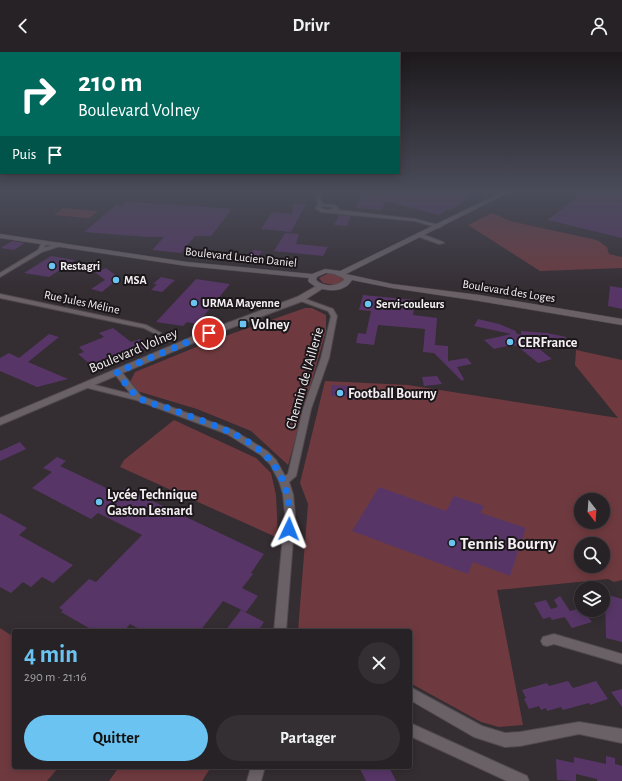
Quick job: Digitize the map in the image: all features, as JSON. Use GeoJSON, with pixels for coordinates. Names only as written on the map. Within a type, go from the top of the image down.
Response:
{"type":"FeatureCollection","features":[{"type":"Feature","properties":{"kind":"main road"},"geometry":{"type":"LineString","coordinates":[[340,286],[348,281],[344,275],[439,226]]}},
{"type":"Feature","properties":{"kind":"main road","name":"Boulevard Lucien Daniel"},"geometry":{"type":"LineString","coordinates":[[0,236],[187,264],[313,276],[325,271],[344,275]]}},
{"type":"Feature","properties":{"kind":"main road","name":"Boulevard des Loges"},"geometry":{"type":"LineString","coordinates":[[344,275],[392,286],[486,299],[622,322]]}},
{"type":"Feature","properties":{"kind":"main road"},"geometry":{"type":"LineString","coordinates":[[313,276],[312,281],[321,287]]}},
{"type":"Feature","properties":{"kind":"main road","name":"Boulevard des Loges"},"geometry":{"type":"LineString","coordinates":[[321,287],[392,286]]}},
{"type":"Feature","properties":{"kind":"street"},"geometry":{"type":"LineString","coordinates":[[420,235],[441,243]]}},
{"type":"Feature","properties":{"kind":"street"},"geometry":{"type":"LineString","coordinates":[[40,251],[44,242]]}},
{"type":"Feature","properties":{"kind":"street"},"geometry":{"type":"LineString","coordinates":[[0,274],[40,251],[60,245]]}},
{"type":"Feature","properties":{"kind":"street","name":"Boulevard Volney"},"geometry":{"type":"LineString","coordinates":[[0,422],[215,331],[300,299],[321,287]]}},
{"type":"Feature","properties":{"kind":"street","name":"Rue Jules Méline"},"geometry":{"type":"LineString","coordinates":[[0,296],[140,326],[158,333]]}},
{"type":"Feature","properties":{"kind":"street","name":"Chemin de l'Aillerie"},"geometry":{"type":"LineString","coordinates":[[284,481],[292,476],[307,409],[325,358],[334,316],[331,310],[300,299]]}},
{"type":"Feature","properties":{"kind":"street"},"geometry":{"type":"LineString","coordinates":[[117,372],[139,398]]}},
{"type":"Feature","properties":{"kind":"street"},"geometry":{"type":"LineString","coordinates":[[87,385],[139,398],[230,432],[249,442],[273,462],[284,481],[288,494],[290,514],[280,629]]}},
{"type":"Feature","properties":{"kind":"street"},"geometry":{"type":"LineString","coordinates":[[547,641],[554,639],[622,659]]}},
{"type":"Feature","properties":{"kind":"street"},"geometry":{"type":"LineString","coordinates":[[412,694],[479,732],[504,740],[520,740],[579,728],[622,736]]}},
{"type":"Feature","properties":{"kind":"street"},"geometry":{"type":"LineString","coordinates":[[412,731],[522,781]]}},
{"type":"Feature","properties":{"kind":"street"},"geometry":{"type":"LineString","coordinates":[[254,781],[257,769]]}},
{"type":"Feature","properties":{"kind":"shaded area"},"geometry":{"type":"Polygon","coordinates":[[[468,225],[528,225],[597,240],[607,247],[609,254],[622,257],[622,268],[540,271],[468,225]]]}},
{"type":"Feature","properties":{"kind":"shaded area"},"geometry":{"type":"Polygon","coordinates":[[[327,274],[335,274],[343,278],[343,281],[335,285],[323,283],[319,278],[327,274]]]}},
{"type":"Feature","properties":{"kind":"shaded area"},"geometry":{"type":"Polygon","coordinates":[[[305,308],[312,308],[326,315],[326,331],[288,465],[251,431],[197,409],[137,391],[130,382],[135,372],[211,341],[305,308]]]}},
{"type":"Feature","properties":{"kind":"shaded area"},"geometry":{"type":"Polygon","coordinates":[[[576,350],[622,360],[622,580],[614,582],[608,579],[574,581],[574,582],[497,590],[523,725],[499,727],[481,722],[412,684],[412,629],[298,629],[308,504],[300,483],[325,381],[408,385],[618,418],[575,365],[576,350]]]}},
{"type":"Feature","properties":{"kind":"shaded area"},"geometry":{"type":"Polygon","coordinates":[[[174,420],[256,458],[271,473],[276,495],[278,538],[120,467],[124,460],[174,420]]]}},
{"type":"Feature","properties":{"kind":"shaded area"},"geometry":{"type":"Polygon","coordinates":[[[0,628],[12,636],[12,769],[57,769],[47,781],[0,781],[0,628]]]}},
{"type":"Feature","properties":{"kind":"shaded area"},"geometry":{"type":"Polygon","coordinates":[[[118,769],[210,769],[202,781],[109,781],[118,769]]]}},
{"type":"Feature","properties":{"kind":"building"},"geometry":{"type":"Polygon","coordinates":[[[92,225],[220,225],[211,236],[195,236],[181,253],[152,250],[164,237],[84,232],[92,225]]]}},
{"type":"Feature","properties":{"kind":"building"},"geometry":{"type":"Polygon","coordinates":[[[264,225],[295,225],[291,232],[261,229],[264,225]]]}},
{"type":"Feature","properties":{"kind":"building"},"geometry":{"type":"Polygon","coordinates":[[[569,225],[622,225],[622,238],[569,225]]]}},
{"type":"Feature","properties":{"kind":"building"},"geometry":{"type":"Polygon","coordinates":[[[285,233],[299,234],[296,244],[328,247],[323,256],[274,251],[285,233]]]}},
{"type":"Feature","properties":{"kind":"building"},"geometry":{"type":"Polygon","coordinates":[[[12,241],[25,243],[14,250],[1,248],[12,241]]]}},
{"type":"Feature","properties":{"kind":"building"},"geometry":{"type":"Polygon","coordinates":[[[253,250],[262,251],[256,260],[246,259],[253,250]]]}},
{"type":"Feature","properties":{"kind":"building","name":"Restagri"},"geometry":{"type":"Polygon","coordinates":[[[51,256],[75,260],[49,277],[24,273],[51,256]]]}},
{"type":"Feature","properties":{"kind":"building","name":"MSA"},"geometry":{"type":"Polygon","coordinates":[[[106,268],[122,280],[114,282],[102,292],[91,289],[105,280],[95,272],[106,268]]]}},
{"type":"Feature","properties":{"kind":"building"},"geometry":{"type":"Polygon","coordinates":[[[161,277],[175,280],[162,292],[151,290],[157,284],[153,284],[161,277]]]}},
{"type":"Feature","properties":{"kind":"building","name":"URMA Mayenne"},"geometry":{"type":"Polygon","coordinates":[[[196,279],[230,284],[197,324],[187,322],[183,326],[156,322],[196,279]]]}},
{"type":"Feature","properties":{"kind":"building"},"geometry":{"type":"Polygon","coordinates":[[[610,286],[622,288],[622,309],[608,306],[610,286]]]}},
{"type":"Feature","properties":{"kind":"building"},"geometry":{"type":"Polygon","coordinates":[[[363,295],[415,300],[413,315],[437,318],[435,345],[448,346],[448,361],[467,358],[472,364],[457,367],[464,379],[462,381],[434,353],[423,352],[425,329],[378,325],[374,345],[356,343],[358,333],[366,334],[371,311],[359,310],[363,295]]]}},
{"type":"Feature","properties":{"kind":"building","name":"CERFrance"},"geometry":{"type":"Polygon","coordinates":[[[478,319],[499,324],[516,331],[516,333],[521,335],[521,331],[547,333],[566,337],[564,345],[523,336],[552,359],[538,363],[517,346],[511,345],[494,349],[484,340],[511,334],[474,326],[478,319]]]}},
{"type":"Feature","properties":{"kind":"building"},"geometry":{"type":"Polygon","coordinates":[[[113,328],[131,342],[140,339],[151,347],[96,369],[78,354],[84,352],[79,347],[104,337],[99,333],[113,328]]]}},
{"type":"Feature","properties":{"kind":"building"},"geometry":{"type":"Polygon","coordinates":[[[49,334],[59,337],[28,362],[68,379],[37,387],[0,371],[0,358],[9,353],[19,358],[49,334]]]}},
{"type":"Feature","properties":{"kind":"building"},"geometry":{"type":"Polygon","coordinates":[[[437,376],[442,384],[424,386],[422,377],[437,376]]]}},
{"type":"Feature","properties":{"kind":"building","name":"Football Bourny"},"geometry":{"type":"Polygon","coordinates":[[[332,385],[356,386],[356,400],[347,399],[347,397],[331,396],[332,385]]]}},
{"type":"Feature","properties":{"kind":"building"},"geometry":{"type":"Polygon","coordinates":[[[20,442],[26,449],[0,461],[0,451],[20,442]]]}},
{"type":"Feature","properties":{"kind":"building"},"geometry":{"type":"Polygon","coordinates":[[[57,457],[66,461],[60,466],[119,494],[125,488],[264,554],[251,573],[253,574],[242,588],[258,596],[246,612],[223,601],[202,629],[139,629],[130,624],[126,629],[91,629],[61,612],[63,610],[59,608],[89,579],[96,582],[142,535],[98,513],[91,519],[32,488],[52,472],[43,468],[57,457]]]}},
{"type":"Feature","properties":{"kind":"building","name":"Tennis Bourny"},"geometry":{"type":"Polygon","coordinates":[[[379,487],[446,511],[454,496],[484,506],[481,513],[526,528],[510,576],[473,562],[468,574],[352,531],[379,487]]]}},
{"type":"Feature","properties":{"kind":"building"},"geometry":{"type":"Polygon","coordinates":[[[0,513],[27,528],[19,535],[73,565],[53,583],[42,577],[31,587],[23,582],[11,593],[0,587],[0,513]]]}},
{"type":"Feature","properties":{"kind":"building"},"geometry":{"type":"Polygon","coordinates":[[[610,595],[622,599],[622,642],[606,638],[606,617],[610,617],[610,595]]]}},
{"type":"Feature","properties":{"kind":"building"},"geometry":{"type":"Polygon","coordinates":[[[560,596],[570,611],[574,610],[574,617],[588,617],[592,622],[572,628],[565,617],[552,620],[550,617],[543,619],[534,603],[546,600],[551,609],[558,607],[554,600],[560,596]]]}},
{"type":"Feature","properties":{"kind":"building"},"geometry":{"type":"Polygon","coordinates":[[[241,610],[264,622],[259,629],[227,629],[241,610]]]}},
{"type":"Feature","properties":{"kind":"building"},"geometry":{"type":"Polygon","coordinates":[[[568,681],[573,688],[596,681],[608,699],[590,705],[589,703],[563,710],[561,707],[547,711],[546,708],[541,710],[539,706],[529,709],[524,699],[526,698],[522,690],[547,683],[549,686],[568,681]]]}},
{"type":"Feature","properties":{"kind":"building"},"geometry":{"type":"Polygon","coordinates":[[[622,689],[622,707],[611,692],[622,689]]]}},
{"type":"Feature","properties":{"kind":"building"},"geometry":{"type":"Polygon","coordinates":[[[606,756],[615,758],[615,764],[622,766],[622,781],[597,781],[597,779],[576,774],[576,781],[557,780],[556,759],[574,763],[574,757],[606,764],[606,756]]]}},
{"type":"Feature","properties":{"kind":"building"},"geometry":{"type":"Polygon","coordinates":[[[360,769],[390,769],[396,781],[366,781],[360,769]]]}},
{"type":"Feature","properties":{"kind":"place","name":"Restagri"},"geometry":{"type":"Point","coordinates":[52,266]}},
{"type":"Feature","properties":{"kind":"place","name":"MSA"},"geometry":{"type":"Point","coordinates":[116,280]}},
{"type":"Feature","properties":{"kind":"place","name":"URMA Mayenne"},"geometry":{"type":"Point","coordinates":[194,303]}},
{"type":"Feature","properties":{"kind":"place","name":"Servi-couleurs"},"geometry":{"type":"Point","coordinates":[368,304]}},
{"type":"Feature","properties":{"kind":"place","name":"Volney"},"geometry":{"type":"Point","coordinates":[243,324]}},
{"type":"Feature","properties":{"kind":"place","name":"CERFrance"},"geometry":{"type":"Point","coordinates":[510,342]}},
{"type":"Feature","properties":{"kind":"place","name":"Football Bourny"},"geometry":{"type":"Point","coordinates":[340,393]}},
{"type":"Feature","properties":{"kind":"place","name":"Lycée Technique Gaston Lesnard"},"geometry":{"type":"Point","coordinates":[99,502]}},
{"type":"Feature","properties":{"kind":"place","name":"Tennis Bourny"},"geometry":{"type":"Point","coordinates":[452,543]}},
{"type":"Feature","properties":{"kind":"route"},"geometry":{"type":"LineString","coordinates":[[209,333],[117,372],[139,398],[230,432],[249,442],[264,453],[273,462],[284,481],[288,494],[290,514],[289,529]]}}]}
